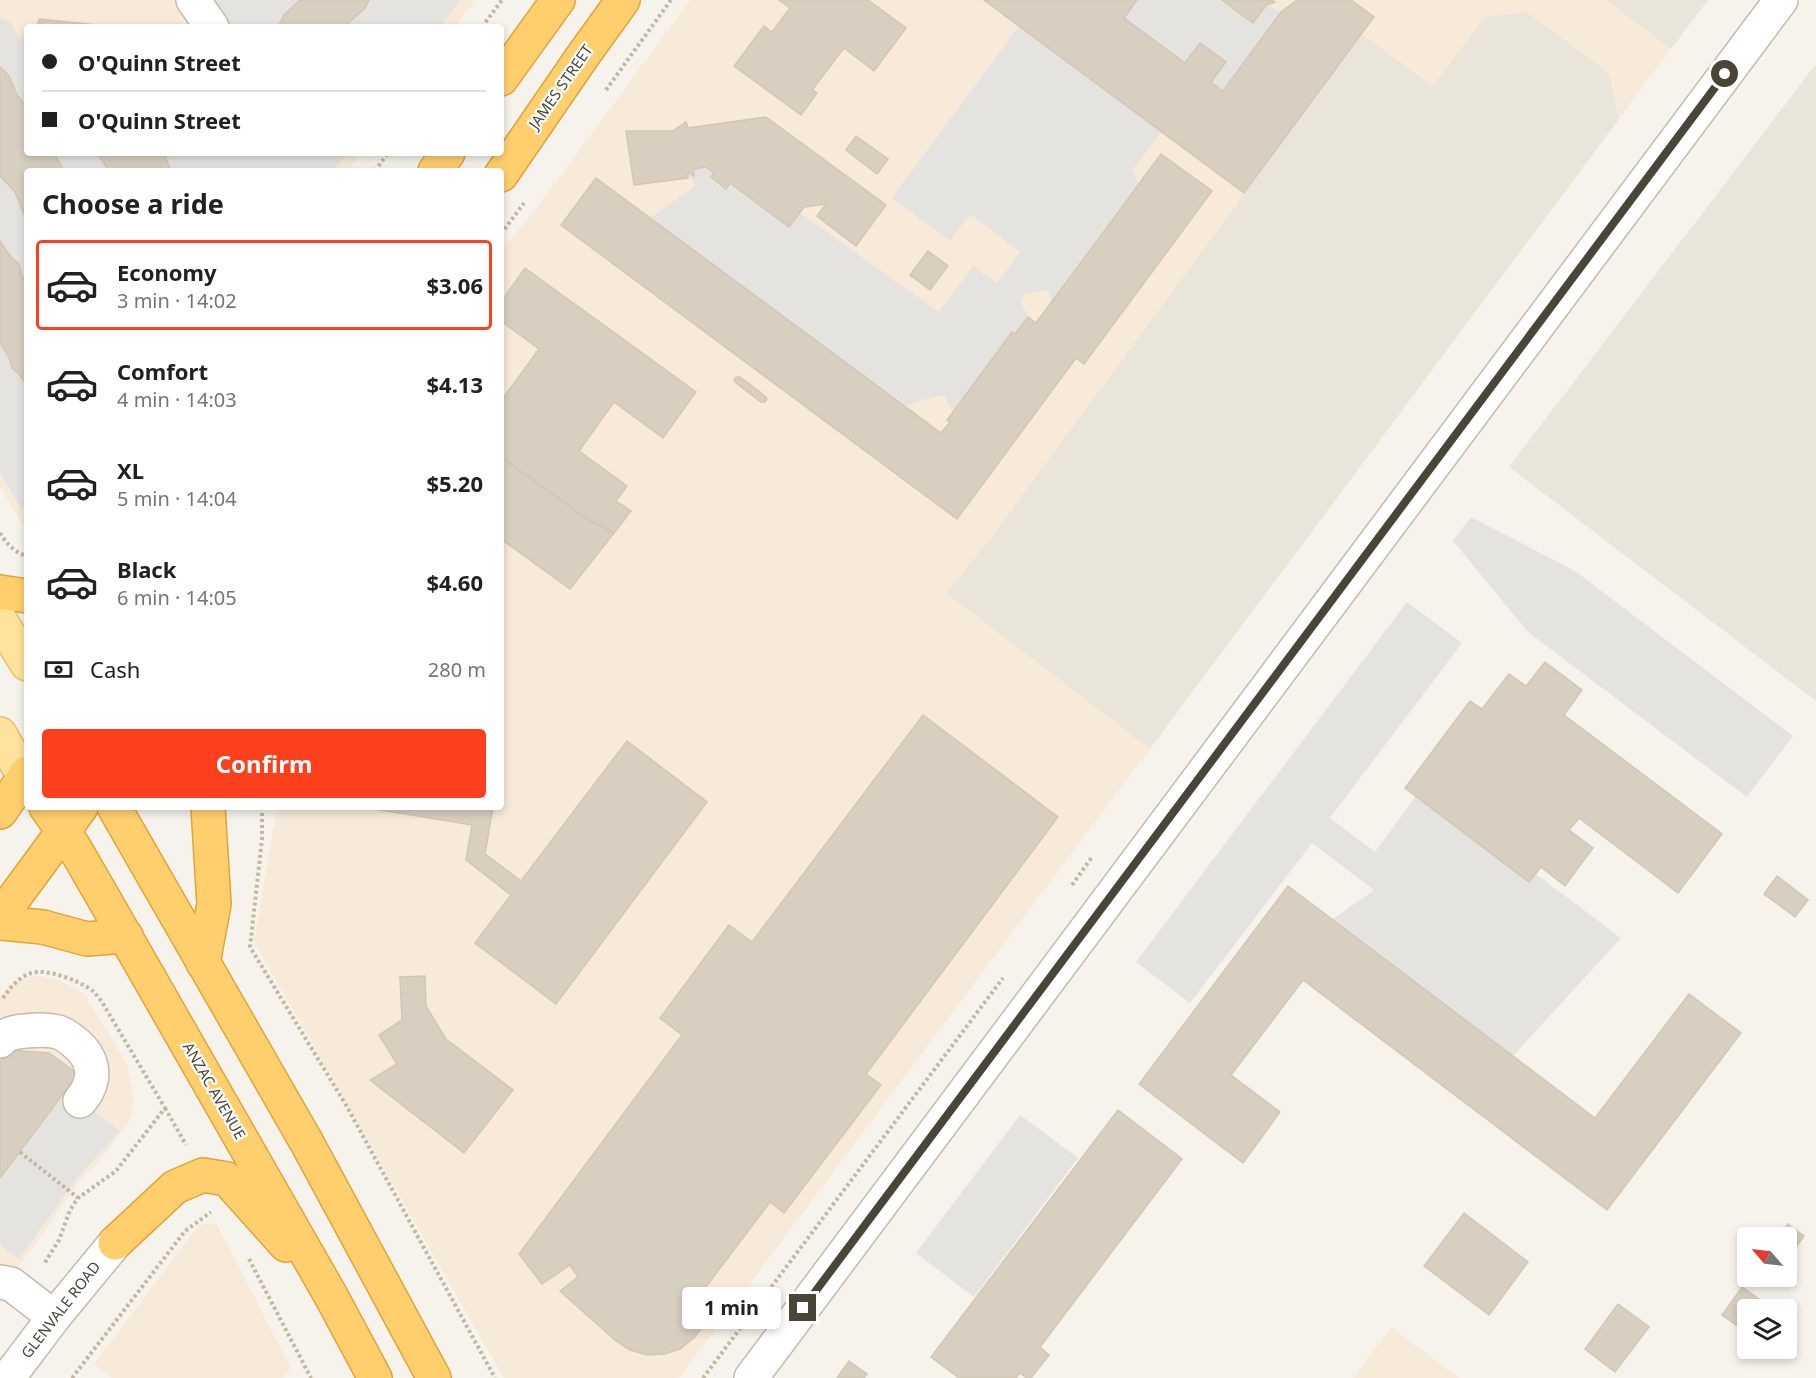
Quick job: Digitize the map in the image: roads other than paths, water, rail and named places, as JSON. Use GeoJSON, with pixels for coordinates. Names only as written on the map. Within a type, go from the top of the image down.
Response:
{"type":"FeatureCollection","features":[{"type":"Feature","properties":{"kind":"highway"},"geometry":{"type":"LineString","coordinates":[[504,75],[558,0]]}},
{"type":"Feature","properties":{"kind":"highway","name":"JAMES STREET"},"geometry":{"type":"LineString","coordinates":[[504,171],[623,0]]}},
{"type":"Feature","properties":{"kind":"highway"},"geometry":{"type":"LineString","coordinates":[[0,592],[24,596]]}},
{"type":"Feature","properties":{"kind":"highway"},"geometry":{"type":"LineString","coordinates":[[0,812],[24,780]]}},
{"type":"Feature","properties":{"kind":"highway"},"geometry":{"type":"LineString","coordinates":[[116,810],[307,1143],[434,1378]]}},
{"type":"Feature","properties":{"kind":"highway"},"geometry":{"type":"LineString","coordinates":[[203,963],[214,904],[208,810]]}},
{"type":"Feature","properties":{"kind":"highway"},"geometry":{"type":"LineString","coordinates":[[0,917],[63,815]]}},
{"type":"Feature","properties":{"kind":"highway","name":"ANZAC AVENUE"},"geometry":{"type":"LineString","coordinates":[[63,815],[83,862],[331,1296],[375,1378]]}},
{"type":"Feature","properties":{"kind":"highway"},"geometry":{"type":"LineString","coordinates":[[0,922],[43,927],[87,939],[126,936]]}},
{"type":"Feature","properties":{"kind":"highway"},"geometry":{"type":"LineString","coordinates":[[115,1243],[175,1187],[203,1175],[227,1179],[331,1296]]}},
{"type":"Feature","properties":{"kind":"main road"},"geometry":{"type":"LineString","coordinates":[[0,620],[24,659]]}},
{"type":"Feature","properties":{"kind":"main road"},"geometry":{"type":"LineString","coordinates":[[0,734],[24,774]]}},
{"type":"Feature","properties":{"kind":"street"},"geometry":{"type":"LineString","coordinates":[[194,0],[210,24]]}},
{"type":"Feature","properties":{"kind":"street"},"geometry":{"type":"LineString","coordinates":[[751,1378],[1781,0]]}},
{"type":"Feature","properties":{"kind":"street"},"geometry":{"type":"LineString","coordinates":[[0,1041],[5,1036],[26,1031],[45,1030],[66,1035],[83,1049],[89,1059],[92,1072],[87,1093],[80,1101]]}},
{"type":"Feature","properties":{"kind":"street","name":"GLENVALE ROAD"},"geometry":{"type":"LineString","coordinates":[[8,1378],[54,1317],[115,1243]]}},
{"type":"Feature","properties":{"kind":"street"},"geometry":{"type":"LineString","coordinates":[[0,1282],[11,1284],[54,1317]]}}]}
